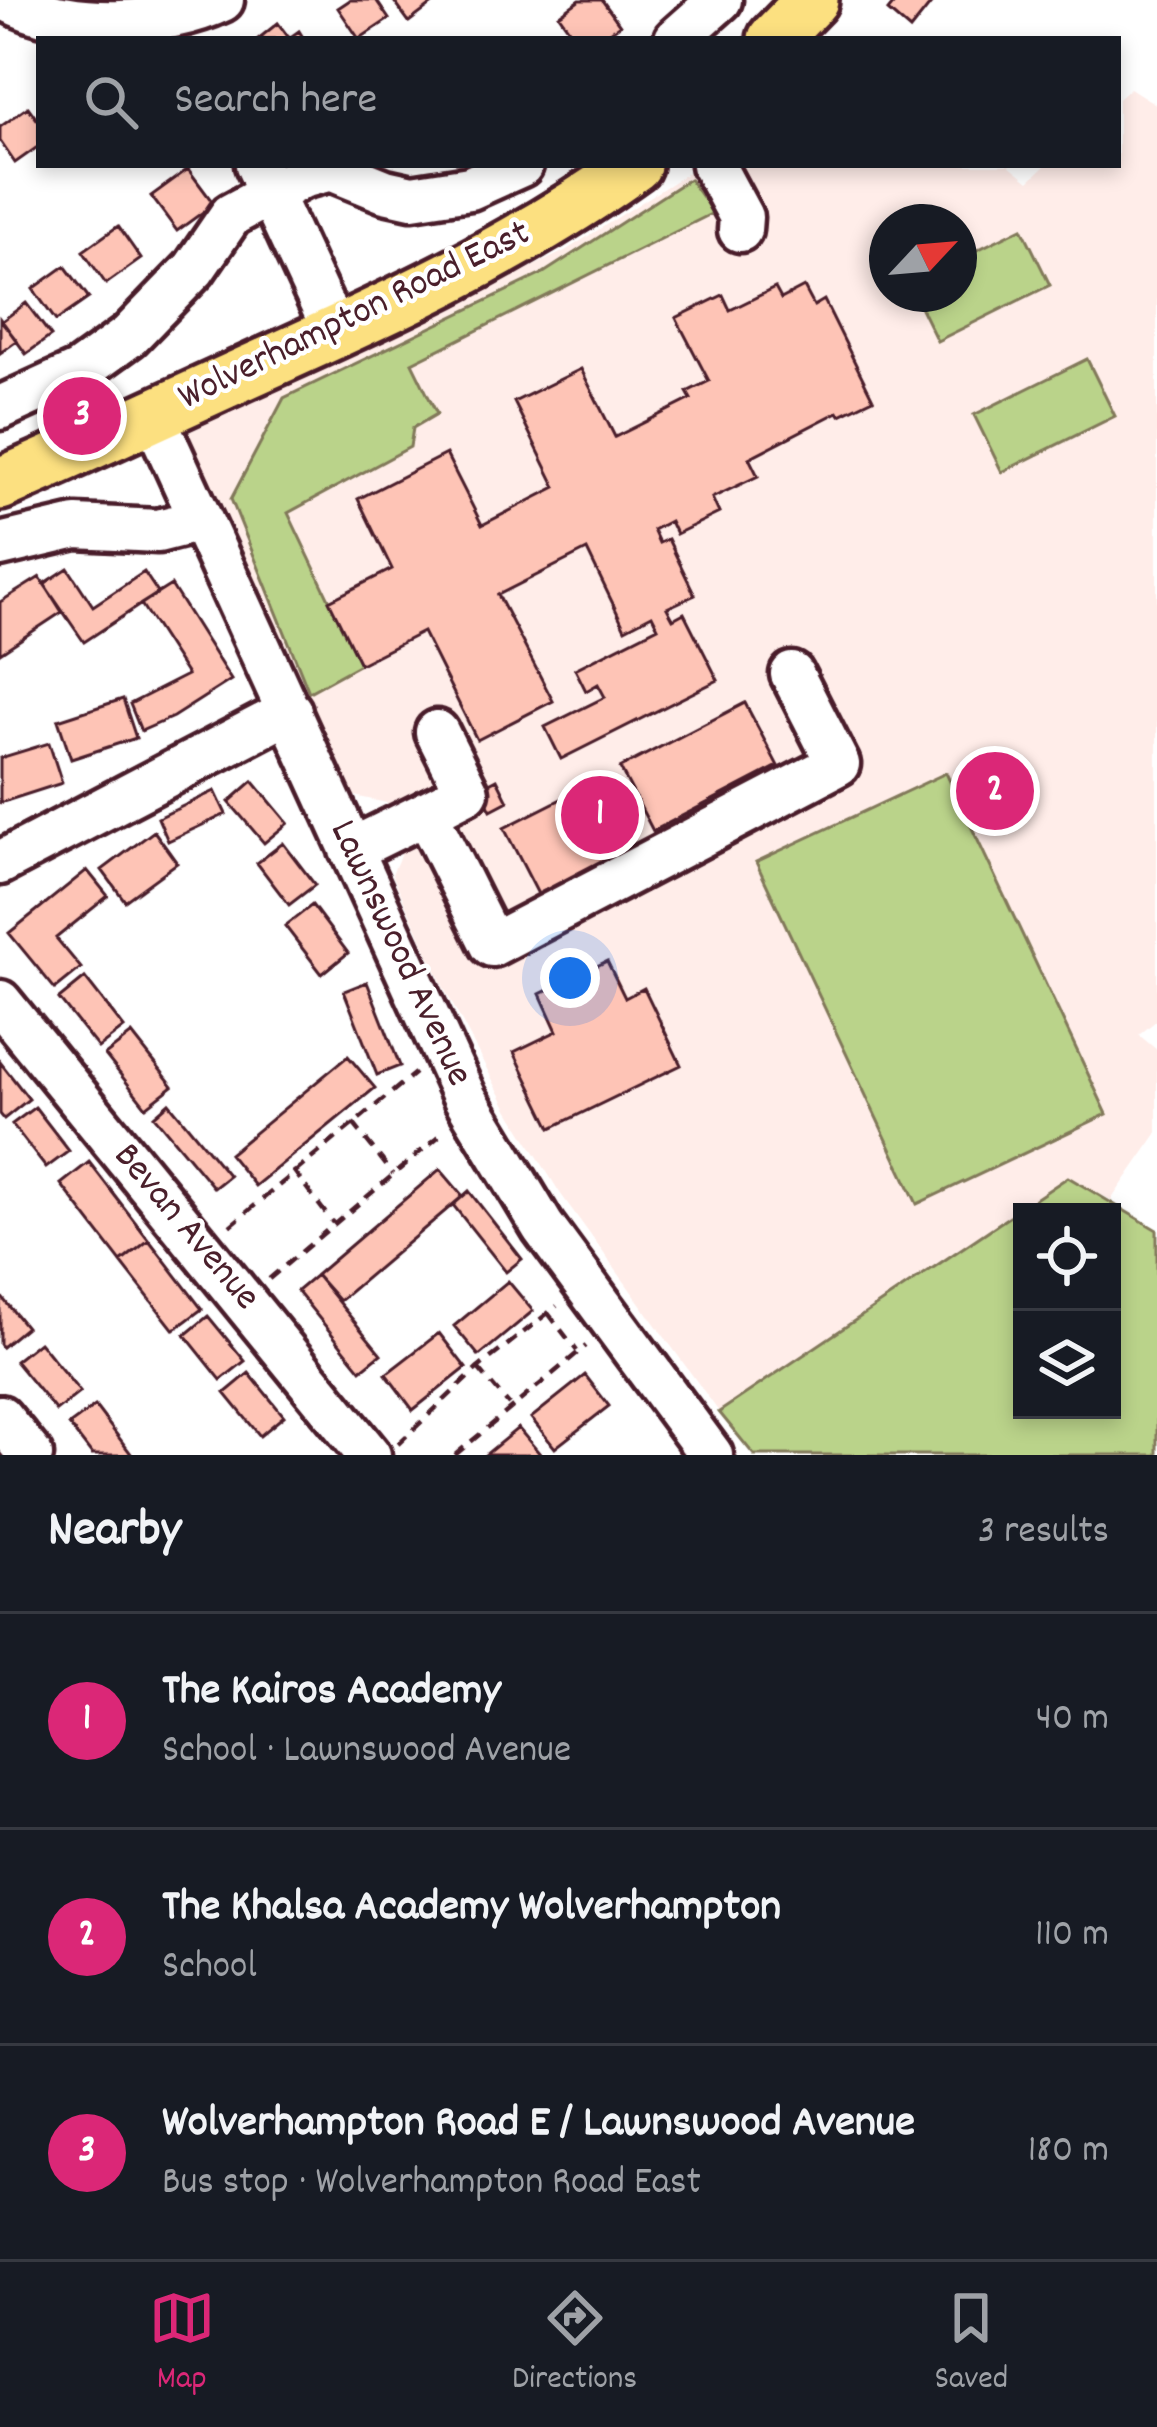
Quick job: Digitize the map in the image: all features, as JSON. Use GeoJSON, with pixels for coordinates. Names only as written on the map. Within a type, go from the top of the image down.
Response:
{"type":"FeatureCollection","features":[{"type":"Feature","properties":{"kind":"main road"},"geometry":{"type":"LineString","coordinates":[[777,36],[812,0]]}},
{"type":"Feature","properties":{"kind":"main road","name":"Wolverhampton Road East"},"geometry":{"type":"LineString","coordinates":[[0,484],[335,333],[524,237],[630,168]]}},
{"type":"Feature","properties":{"kind":"street"},"geometry":{"type":"LineString","coordinates":[[679,36],[720,0]]}},
{"type":"Feature","properties":{"kind":"street"},"geometry":{"type":"LineString","coordinates":[[9,14],[115,22],[204,18]]}},
{"type":"Feature","properties":{"kind":"street"},"geometry":{"type":"LineString","coordinates":[[0,408],[79,372],[129,336],[194,269],[263,179],[331,169],[412,197],[440,195],[486,182],[514,168]]}},
{"type":"Feature","properties":{"kind":"street"},"geometry":{"type":"LineString","coordinates":[[715,168],[741,217],[740,230]]}},
{"type":"Feature","properties":{"kind":"street"},"geometry":{"type":"LineString","coordinates":[[263,179],[335,333]]}},
{"type":"Feature","properties":{"kind":"street","name":"Lawnswood Avenue"},"geometry":{"type":"LineString","coordinates":[[153,415],[472,1109],[543,1227],[711,1455]]}},
{"type":"Feature","properties":{"kind":"street"},"geometry":{"type":"LineString","coordinates":[[0,545],[76,527],[158,531],[201,520]]}},
{"type":"Feature","properties":{"kind":"street"},"geometry":{"type":"LineString","coordinates":[[426,813],[492,945],[838,764],[792,674]]}},
{"type":"Feature","properties":{"kind":"street"},"geometry":{"type":"LineString","coordinates":[[0,862],[290,711]]}},
{"type":"Feature","properties":{"kind":"street"},"geometry":{"type":"LineString","coordinates":[[351,850],[467,792],[437,732]]}},
{"type":"Feature","properties":{"kind":"street","name":"Bevan Avenue"},"geometry":{"type":"LineString","coordinates":[[0,1002],[369,1455]]}},
{"type":"Feature","properties":{"kind":"street"},"geometry":{"type":"LineString","coordinates":[[0,1417],[32,1455]]}},
{"type":"Feature","properties":{"kind":"path"},"geometry":{"type":"LineString","coordinates":[[202,1250],[292,1171],[443,1051]]}},
{"type":"Feature","properties":{"kind":"path"},"geometry":{"type":"LineString","coordinates":[[245,1300],[472,1109]]}},
{"type":"Feature","properties":{"kind":"path"},"geometry":{"type":"LineString","coordinates":[[353,1123],[393,1174]]}},
{"type":"Feature","properties":{"kind":"path"},"geometry":{"type":"LineString","coordinates":[[292,1171],[333,1223]]}},
{"type":"Feature","properties":{"kind":"path"},"geometry":{"type":"LineString","coordinates":[[387,1455],[478,1368],[584,1283]]}},
{"type":"Feature","properties":{"kind":"path"},"geometry":{"type":"LineString","coordinates":[[548,1313],[578,1352]]}},
{"type":"Feature","properties":{"kind":"path"},"geometry":{"type":"LineString","coordinates":[[454,1455],[614,1324]]}},
{"type":"Feature","properties":{"kind":"path"},"geometry":{"type":"LineString","coordinates":[[478,1368],[511,1407]]}},
{"type":"Feature","properties":{"kind":"shaded area"},"geometry":{"type":"Polygon","coordinates":[[[1130,88],[1157,105],[1157,1020],[1139,1035],[1157,1050],[1157,1134],[1111,1200],[1067,1177],[1028,1203],[1013,1203],[1013,1213],[719,1412],[560,1193],[508,1109],[444,988],[392,874],[410,833],[396,805],[350,795],[185,434],[565,251],[695,168],[1013,168],[1029,181],[1043,168],[1121,168],[1121,96],[1130,88]]]}},
{"type":"Feature","properties":{"kind":"green space"},"geometry":{"type":"Polygon","coordinates":[[[689,179],[713,213],[412,363],[437,414],[413,428],[410,447],[288,513],[360,664],[309,692],[231,499],[284,398],[542,274],[689,179]]]}},
{"type":"Feature","properties":{"kind":"green space"},"geometry":{"type":"Polygon","coordinates":[[[1022,228],[1050,285],[937,341],[923,312],[977,312],[977,250],[1022,228]]]}},
{"type":"Feature","properties":{"kind":"green space"},"geometry":{"type":"Polygon","coordinates":[[[1087,359],[1115,416],[1002,472],[974,415],[1087,359]]]}},
{"type":"Feature","properties":{"kind":"green space"},"geometry":{"type":"Polygon","coordinates":[[[946,773],[1107,1114],[917,1204],[756,862],[946,773]]]}},
{"type":"Feature","properties":{"kind":"green space"},"geometry":{"type":"Polygon","coordinates":[[[1068,1177],[1112,1203],[1029,1203],[1068,1177]]]}},
{"type":"Feature","properties":{"kind":"green space"},"geometry":{"type":"Polygon","coordinates":[[[1121,1209],[1157,1230],[1157,1455],[754,1455],[719,1412],[1013,1214],[1013,1419],[1121,1419],[1121,1209]]]}},
{"type":"Feature","properties":{"kind":"building"},"geometry":{"type":"Polygon","coordinates":[[[350,0],[376,0],[389,19],[357,36],[338,8],[350,0]]]}},
{"type":"Feature","properties":{"kind":"building"},"geometry":{"type":"Polygon","coordinates":[[[393,0],[438,0],[409,22],[393,0]]]}},
{"type":"Feature","properties":{"kind":"building"},"geometry":{"type":"Polygon","coordinates":[[[580,0],[602,0],[620,25],[604,36],[574,36],[559,15],[580,0]]]}},
{"type":"Feature","properties":{"kind":"building"},"geometry":{"type":"Polygon","coordinates":[[[897,0],[934,0],[910,30],[888,11],[897,0]]]}},
{"type":"Feature","properties":{"kind":"building"},"geometry":{"type":"Polygon","coordinates":[[[278,23],[288,36],[262,36],[278,23]]]}},
{"type":"Feature","properties":{"kind":"building"},"geometry":{"type":"Polygon","coordinates":[[[28,107],[36,118],[36,148],[15,163],[0,141],[0,127],[28,107]]]}},
{"type":"Feature","properties":{"kind":"building"},"geometry":{"type":"Polygon","coordinates":[[[188,169],[214,204],[177,231],[151,196],[188,169]]]}},
{"type":"Feature","properties":{"kind":"building"},"geometry":{"type":"Polygon","coordinates":[[[118,226],[141,259],[106,284],[83,251],[118,226]]]}},
{"type":"Feature","properties":{"kind":"building"},"geometry":{"type":"Polygon","coordinates":[[[65,266],[89,298],[56,321],[33,289],[65,266]]]}},
{"type":"Feature","properties":{"kind":"building"},"geometry":{"type":"Polygon","coordinates":[[[804,287],[814,306],[824,300],[873,399],[749,458],[758,476],[712,498],[719,513],[676,534],[670,521],[653,530],[659,543],[668,539],[695,595],[667,608],[673,619],[684,613],[718,680],[561,759],[545,727],[605,697],[598,684],[586,691],[575,669],[658,627],[652,615],[625,629],[587,550],[498,595],[553,701],[477,740],[423,632],[360,664],[329,601],[392,569],[358,499],[446,454],[482,525],[556,487],[514,402],[581,369],[615,437],[691,399],[687,392],[709,381],[676,318],[723,295],[730,310],[775,288],[781,299],[804,287]]]}},
{"type":"Feature","properties":{"kind":"building"},"geometry":{"type":"Polygon","coordinates":[[[26,303],[51,336],[26,354],[2,321],[26,303]]]}},
{"type":"Feature","properties":{"kind":"building"},"geometry":{"type":"Polygon","coordinates":[[[0,319],[17,341],[0,353],[0,319]]]}},
{"type":"Feature","properties":{"kind":"building"},"geometry":{"type":"Polygon","coordinates":[[[68,568],[93,606],[144,572],[158,593],[84,642],[44,584],[68,568]]]}},
{"type":"Feature","properties":{"kind":"building"},"geometry":{"type":"Polygon","coordinates":[[[40,577],[62,612],[0,653],[0,602],[40,577]]]}},
{"type":"Feature","properties":{"kind":"building"},"geometry":{"type":"Polygon","coordinates":[[[171,585],[231,680],[141,731],[130,704],[187,675],[141,604],[171,585]]]}},
{"type":"Feature","properties":{"kind":"building"},"geometry":{"type":"Polygon","coordinates":[[[123,699],[136,738],[71,759],[58,720],[123,699]]]}},
{"type":"Feature","properties":{"kind":"building"},"geometry":{"type":"Polygon","coordinates":[[[745,703],[778,766],[653,831],[620,768],[745,703]]]}},
{"type":"Feature","properties":{"kind":"building"},"geometry":{"type":"Polygon","coordinates":[[[49,743],[62,783],[0,803],[0,758],[49,743]]]}},
{"type":"Feature","properties":{"kind":"building"},"geometry":{"type":"Polygon","coordinates":[[[497,779],[508,801],[491,810],[480,788],[497,779]]]}},
{"type":"Feature","properties":{"kind":"building"},"geometry":{"type":"Polygon","coordinates":[[[253,781],[288,823],[264,843],[229,802],[253,781]]]}},
{"type":"Feature","properties":{"kind":"building"},"geometry":{"type":"Polygon","coordinates":[[[595,782],[632,854],[541,900],[504,828],[595,782]]]}},
{"type":"Feature","properties":{"kind":"building"},"geometry":{"type":"Polygon","coordinates":[[[215,791],[226,814],[168,841],[158,818],[215,791]]]}},
{"type":"Feature","properties":{"kind":"building"},"geometry":{"type":"Polygon","coordinates":[[[154,831],[177,863],[125,901],[102,870],[154,831]]]}},
{"type":"Feature","properties":{"kind":"building"},"geometry":{"type":"Polygon","coordinates":[[[283,843],[315,885],[289,905],[257,863],[283,843]]]}},
{"type":"Feature","properties":{"kind":"building"},"geometry":{"type":"Polygon","coordinates":[[[87,870],[108,896],[56,938],[81,968],[55,989],[9,933],[87,870]]]}},
{"type":"Feature","properties":{"kind":"building"},"geometry":{"type":"Polygon","coordinates":[[[312,905],[348,953],[322,974],[285,926],[312,905]]]}},
{"type":"Feature","properties":{"kind":"building"},"geometry":{"type":"Polygon","coordinates":[[[607,961],[625,998],[644,988],[681,1065],[551,1128],[514,1052],[557,1031],[540,994],[607,961]]]}},
{"type":"Feature","properties":{"kind":"building"},"geometry":{"type":"Polygon","coordinates":[[[85,978],[124,1028],[98,1048],[59,999],[85,978]]]}},
{"type":"Feature","properties":{"kind":"building"},"geometry":{"type":"Polygon","coordinates":[[[367,982],[400,1066],[377,1075],[344,991],[367,982]]]}},
{"type":"Feature","properties":{"kind":"building"},"geometry":{"type":"Polygon","coordinates":[[[132,1034],[173,1086],[146,1107],[105,1055],[132,1034]]]}},
{"type":"Feature","properties":{"kind":"building"},"geometry":{"type":"Polygon","coordinates":[[[348,1056],[375,1088],[255,1186],[229,1154],[348,1056]]]}},
{"type":"Feature","properties":{"kind":"building"},"geometry":{"type":"Polygon","coordinates":[[[0,1062],[29,1099],[4,1119],[0,1114],[0,1062]]]}},
{"type":"Feature","properties":{"kind":"building"},"geometry":{"type":"Polygon","coordinates":[[[169,1103],[229,1176],[214,1188],[154,1116],[169,1103]]]}},
{"type":"Feature","properties":{"kind":"building"},"geometry":{"type":"Polygon","coordinates":[[[35,1107],[69,1151],[46,1168],[12,1124],[35,1107]]]}},
{"type":"Feature","properties":{"kind":"building"},"geometry":{"type":"Polygon","coordinates":[[[89,1162],[149,1240],[121,1262],[61,1184],[89,1162]]]}},
{"type":"Feature","properties":{"kind":"building"},"geometry":{"type":"Polygon","coordinates":[[[440,1169],[463,1196],[339,1301],[316,1275],[440,1169]]]}},
{"type":"Feature","properties":{"kind":"building"},"geometry":{"type":"Polygon","coordinates":[[[469,1191],[522,1259],[506,1272],[453,1205],[469,1191]]]}},
{"type":"Feature","properties":{"kind":"building"},"geometry":{"type":"Polygon","coordinates":[[[149,1240],[202,1309],[174,1330],[121,1262],[149,1240]]]}},
{"type":"Feature","properties":{"kind":"building"},"geometry":{"type":"Polygon","coordinates":[[[316,1275],[381,1354],[361,1370],[297,1291],[316,1275]]]}},
{"type":"Feature","properties":{"kind":"building"},"geometry":{"type":"Polygon","coordinates":[[[508,1281],[533,1311],[479,1356],[454,1326],[508,1281]]]}},
{"type":"Feature","properties":{"kind":"building"},"geometry":{"type":"Polygon","coordinates":[[[0,1295],[26,1327],[2,1347],[0,1344],[0,1295]]]}},
{"type":"Feature","properties":{"kind":"building"},"geometry":{"type":"Polygon","coordinates":[[[208,1316],[245,1361],[221,1380],[185,1335],[208,1316]]]}},
{"type":"Feature","properties":{"kind":"building"},"geometry":{"type":"Polygon","coordinates":[[[439,1333],[466,1368],[413,1410],[386,1374],[439,1333]]]}},
{"type":"Feature","properties":{"kind":"building"},"geometry":{"type":"Polygon","coordinates":[[[39,1342],[80,1392],[56,1411],[15,1361],[39,1342]]]}},
{"type":"Feature","properties":{"kind":"building"},"geometry":{"type":"Polygon","coordinates":[[[249,1373],[284,1416],[260,1436],[225,1393],[249,1373]]]}},
{"type":"Feature","properties":{"kind":"building"},"geometry":{"type":"Polygon","coordinates":[[[585,1375],[609,1406],[555,1448],[531,1418],[585,1375]]]}},
{"type":"Feature","properties":{"kind":"building"},"geometry":{"type":"Polygon","coordinates":[[[95,1406],[132,1455],[92,1455],[69,1425],[95,1406]]]}},
{"type":"Feature","properties":{"kind":"building"},"geometry":{"type":"Polygon","coordinates":[[[518,1428],[541,1455],[485,1455],[518,1428]]]}},
{"type":"Feature","properties":{"kind":"place","name":"Wolverhampton Road E / Lawnswood Avenue"},"geometry":{"type":"Point","coordinates":[82,416]}},
{"type":"Feature","properties":{"kind":"place","name":"The Khalsa Academy Wolverhampton"},"geometry":{"type":"Point","coordinates":[995,791]}},
{"type":"Feature","properties":{"kind":"place","name":"The Kairos Academy"},"geometry":{"type":"Point","coordinates":[600,815]}}]}
